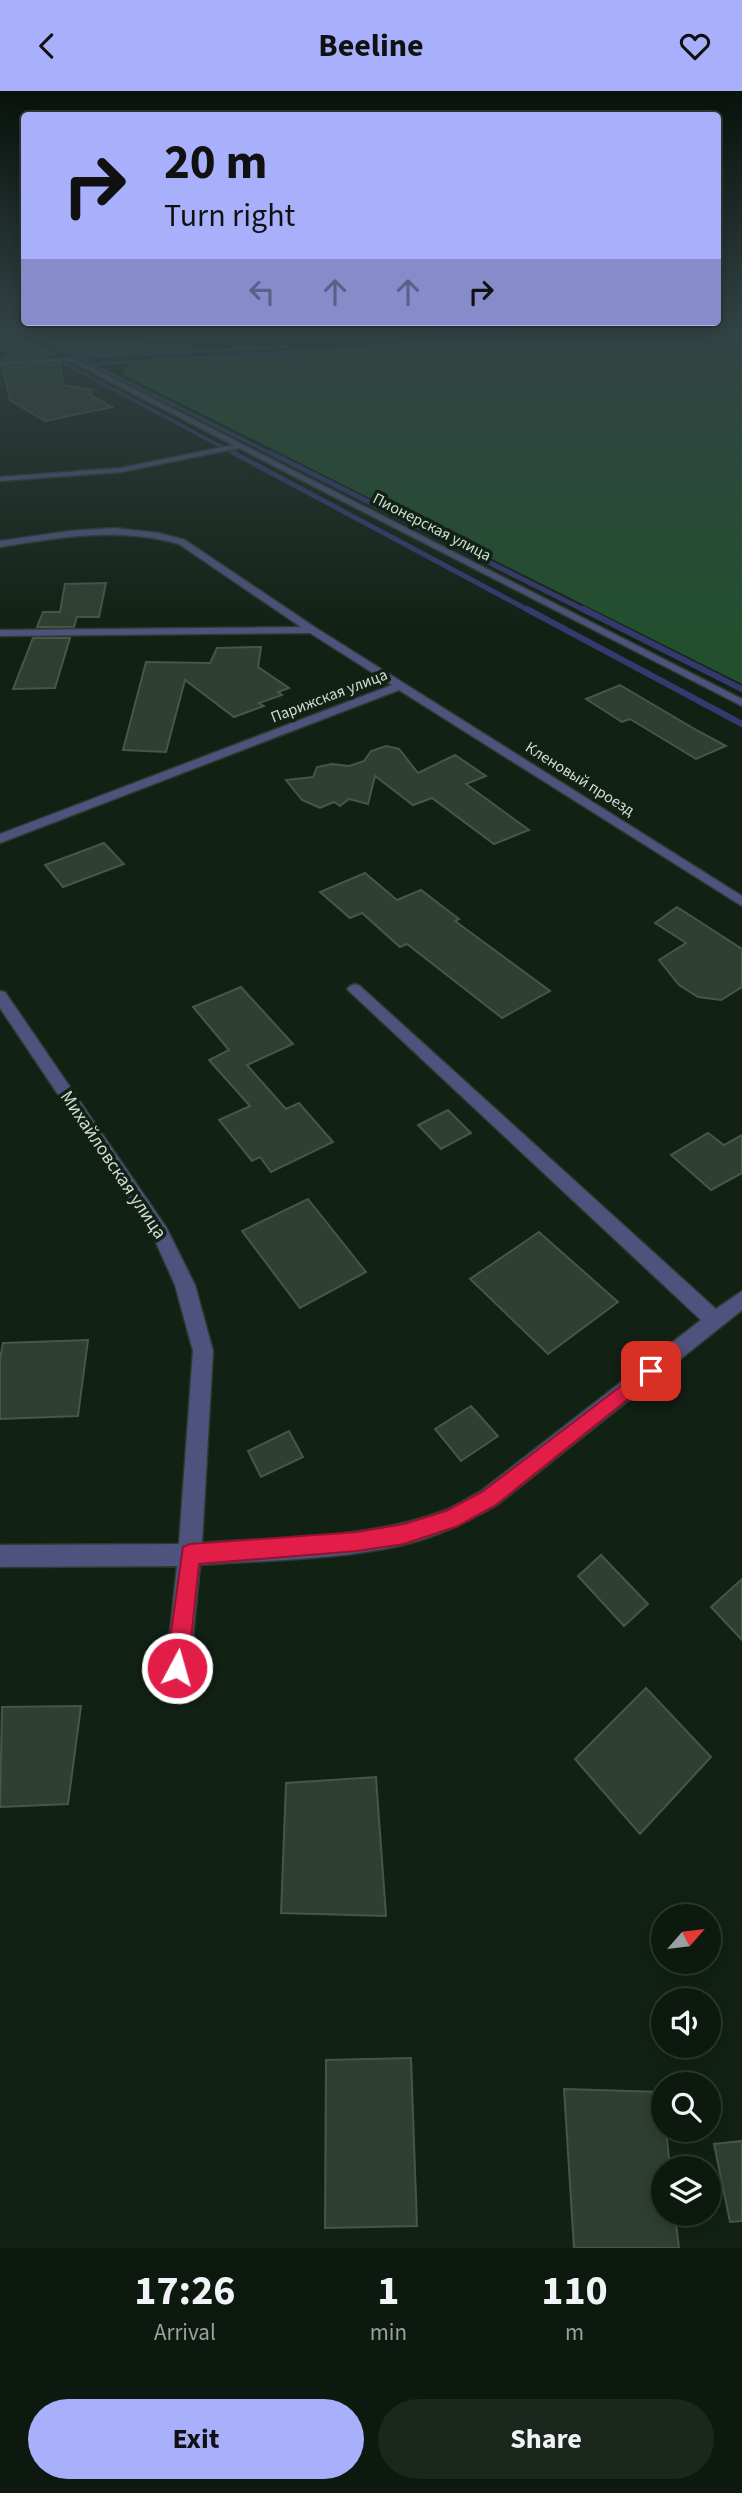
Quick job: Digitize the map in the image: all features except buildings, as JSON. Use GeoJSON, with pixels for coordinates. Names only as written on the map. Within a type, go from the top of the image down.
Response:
{"type":"FeatureCollection","features":[{"type":"Feature","properties":{"kind":"street","name":"Пионерская улица"},"geometry":{"type":"LineString","coordinates":[[209,431],[742,703]]}},
{"type":"Feature","properties":{"kind":"street"},"geometry":{"type":"LineString","coordinates":[[0,479],[68,476],[152,467],[239,446]]}},
{"type":"Feature","properties":{"kind":"street","name":"Парижская улица"},"geometry":{"type":"LineString","coordinates":[[0,544],[92,529],[117,529],[162,535],[182,542],[400,686]]}},
{"type":"Feature","properties":{"kind":"street"},"geometry":{"type":"LineString","coordinates":[[0,633],[312,630]]}},
{"type":"Feature","properties":{"kind":"street","name":"Парижская улица"},"geometry":{"type":"LineString","coordinates":[[0,839],[400,686]]}},
{"type":"Feature","properties":{"kind":"street","name":"Кленовый проезд"},"geometry":{"type":"LineString","coordinates":[[400,686],[742,902]]}},
{"type":"Feature","properties":{"kind":"street"},"geometry":{"type":"LineString","coordinates":[[355,989],[715,1320]]}},
{"type":"Feature","properties":{"kind":"street","name":"Михайловская улица"},"geometry":{"type":"LineString","coordinates":[[0,996],[160,1232],[185,1285],[203,1351],[190,1555],[177,1668]]}},
{"type":"Feature","properties":{"kind":"street"},"geometry":{"type":"LineString","coordinates":[[0,1556],[190,1555],[357,1542],[404,1534],[450,1519],[489,1498],[742,1299]]}},
{"type":"Feature","properties":{"kind":"green space"},"geometry":{"type":"Polygon","coordinates":[[[235,431],[742,431],[742,684],[235,431]]]}},
{"type":"Feature","properties":{"kind":"waterway"},"geometry":{"type":"LineString","coordinates":[[191,431],[237,455]]}},
{"type":"Feature","properties":{"kind":"waterway"},"geometry":{"type":"LineString","coordinates":[[225,431],[274,455]]}},
{"type":"Feature","properties":{"kind":"waterway"},"geometry":{"type":"LineString","coordinates":[[234,453],[530,611]]}},
{"type":"Feature","properties":{"kind":"waterway"},"geometry":{"type":"LineString","coordinates":[[271,453],[586,611]]}},
{"type":"Feature","properties":{"kind":"waterway"},"geometry":{"type":"LineString","coordinates":[[527,609],[742,724]]}},
{"type":"Feature","properties":{"kind":"waterway"},"geometry":{"type":"LineString","coordinates":[[583,609],[742,689]]}},
{"type":"Feature","properties":{"kind":"route"},"geometry":{"type":"LineString","coordinates":[[177,1668],[190,1555],[357,1542],[404,1534],[450,1519],[489,1498],[651,1371]]}}]}
